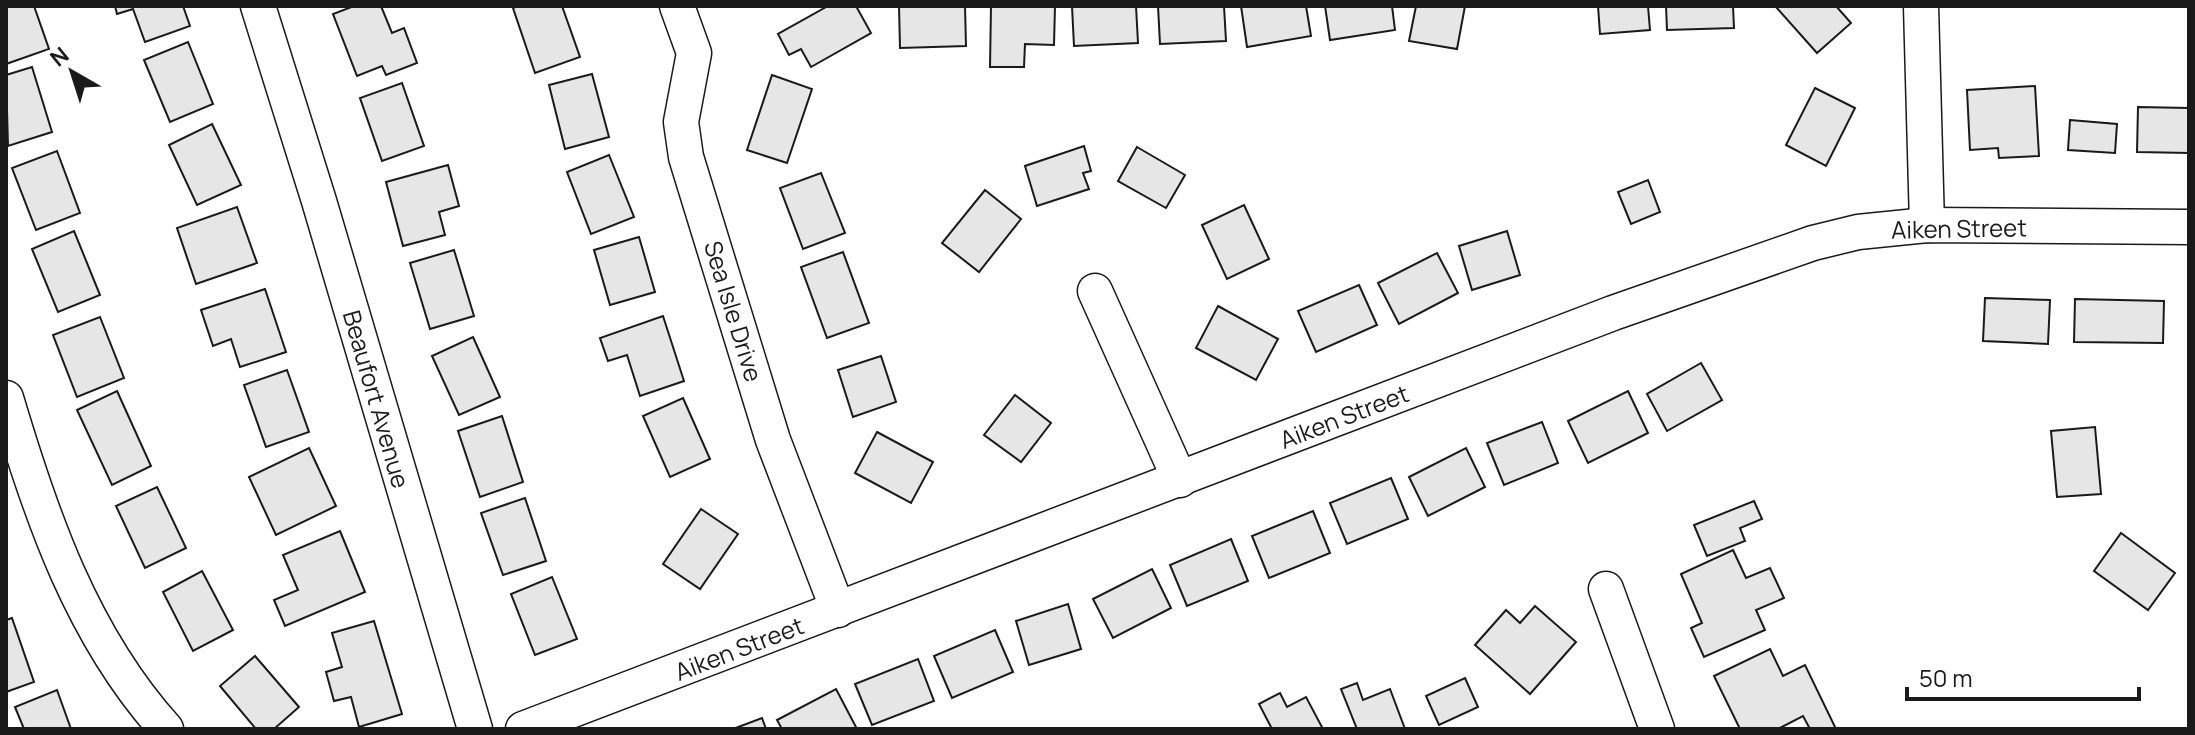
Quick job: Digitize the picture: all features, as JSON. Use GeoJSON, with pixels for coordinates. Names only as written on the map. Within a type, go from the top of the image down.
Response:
{"type":"FeatureCollection","features":[{"type":"Feature","properties":{"kind":"street","name":"Beaufort Avenue"},"geometry":{"type":"LineString","coordinates":[[258,6],[475,729]]}},
{"type":"Feature","properties":{"kind":"street","name":"Sea Isle Drive"},"geometry":{"type":"LineString","coordinates":[[677,6],[694,53],[681,122],[686,157],[773,440],[838,610]]}},
{"type":"Feature","properties":{"kind":"street"},"geometry":{"type":"LineString","coordinates":[[1921,6],[1927,225]]}},
{"type":"Feature","properties":{"kind":"street","name":"Aiken Street"},"geometry":{"type":"LineString","coordinates":[[523,729],[1613,313],[1783,253],[1858,232],[1927,225],[2189,227]]}},
{"type":"Feature","properties":{"kind":"street"},"geometry":{"type":"LineString","coordinates":[[1095,291],[1180,480]]}},
{"type":"Feature","properties":{"kind":"street"},"geometry":{"type":"LineString","coordinates":[[6,398],[30,478],[59,557],[91,622],[124,676],[166,729]]}},
{"type":"Feature","properties":{"kind":"street"},"geometry":{"type":"LineString","coordinates":[[1606,589],[1648,726]]}},
{"type":"Feature","properties":{"kind":"building"},"geometry":{"type":"Polygon","coordinates":[[[6,6],[34,6],[49,49],[6,64],[6,6]]]}},
{"type":"Feature","properties":{"kind":"building"},"geometry":{"type":"Polygon","coordinates":[[[115,6],[183,6],[190,26],[145,42],[133,9],[117,14],[115,6]]]}},
{"type":"Feature","properties":{"kind":"building"},"geometry":{"type":"Polygon","coordinates":[[[354,6],[381,6],[392,33],[404,28],[417,63],[386,75],[382,66],[357,76],[333,14],[354,6]]]}},
{"type":"Feature","properties":{"kind":"building"},"geometry":{"type":"Polygon","coordinates":[[[562,6],[580,57],[535,73],[513,8],[562,6]]]}},
{"type":"Feature","properties":{"kind":"building"},"geometry":{"type":"Polygon","coordinates":[[[828,6],[856,6],[871,33],[811,67],[801,49],[789,55],[778,34],[828,6]]]}},
{"type":"Feature","properties":{"kind":"building"},"geometry":{"type":"Polygon","coordinates":[[[899,6],[965,6],[966,46],[900,48],[899,6]]]}},
{"type":"Feature","properties":{"kind":"building"},"geometry":{"type":"Polygon","coordinates":[[[991,6],[1055,6],[1054,45],[1025,44],[1024,67],[990,67],[991,6]]]}},
{"type":"Feature","properties":{"kind":"building"},"geometry":{"type":"Polygon","coordinates":[[[1072,6],[1136,6],[1138,43],[1074,46],[1072,6]]]}},
{"type":"Feature","properties":{"kind":"building"},"geometry":{"type":"Polygon","coordinates":[[[1158,6],[1224,6],[1226,41],[1160,44],[1158,6]]]}},
{"type":"Feature","properties":{"kind":"building"},"geometry":{"type":"Polygon","coordinates":[[[1241,6],[1306,6],[1311,36],[1247,47],[1241,6]]]}},
{"type":"Feature","properties":{"kind":"building"},"geometry":{"type":"Polygon","coordinates":[[[1325,6],[1392,6],[1395,30],[1330,40],[1325,6]]]}},
{"type":"Feature","properties":{"kind":"building"},"geometry":{"type":"Polygon","coordinates":[[[1416,6],[1465,6],[1457,49],[1409,41],[1416,6]]]}},
{"type":"Feature","properties":{"kind":"building"},"geometry":{"type":"Polygon","coordinates":[[[1598,6],[1648,6],[1650,30],[1600,34],[1598,6]]]}},
{"type":"Feature","properties":{"kind":"building"},"geometry":{"type":"Polygon","coordinates":[[[1666,6],[1733,6],[1734,28],[1667,30],[1666,6]]]}},
{"type":"Feature","properties":{"kind":"building"},"geometry":{"type":"Polygon","coordinates":[[[1775,6],[1836,6],[1851,23],[1817,53],[1775,6]]]}},
{"type":"Feature","properties":{"kind":"building"},"geometry":{"type":"Polygon","coordinates":[[[188,42],[213,104],[170,122],[144,60],[188,42]]]}},
{"type":"Feature","properties":{"kind":"building"},"geometry":{"type":"Polygon","coordinates":[[[32,67],[52,132],[8,146],[6,75],[32,67]]]}},
{"type":"Feature","properties":{"kind":"building"},"geometry":{"type":"Polygon","coordinates":[[[592,74],[609,137],[565,149],[549,85],[592,74]]]}},
{"type":"Feature","properties":{"kind":"building"},"geometry":{"type":"Polygon","coordinates":[[[772,75],[812,89],[787,163],[747,150],[772,75]]]}},
{"type":"Feature","properties":{"kind":"building"},"geometry":{"type":"Polygon","coordinates":[[[402,83],[424,146],[382,161],[360,98],[402,83]]]}},
{"type":"Feature","properties":{"kind":"building"},"geometry":{"type":"Polygon","coordinates":[[[2035,86],[2039,156],[1999,158],[1998,148],[1970,150],[1967,90],[2035,86]]]}},
{"type":"Feature","properties":{"kind":"building"},"geometry":{"type":"Polygon","coordinates":[[[1815,88],[1855,108],[1826,166],[1786,145],[1815,88]]]}},
{"type":"Feature","properties":{"kind":"building"},"geometry":{"type":"Polygon","coordinates":[[[2138,107],[2189,108],[2189,153],[2137,152],[2138,107]]]}},
{"type":"Feature","properties":{"kind":"building"},"geometry":{"type":"Polygon","coordinates":[[[2070,120],[2117,124],[2115,153],[2068,150],[2070,120]]]}},
{"type":"Feature","properties":{"kind":"building"},"geometry":{"type":"Polygon","coordinates":[[[212,124],[241,185],[197,205],[169,145],[212,124]]]}},
{"type":"Feature","properties":{"kind":"building"},"geometry":{"type":"Polygon","coordinates":[[[1084,146],[1091,171],[1083,173],[1089,189],[1037,206],[1025,166],[1084,146]]]}},
{"type":"Feature","properties":{"kind":"building"},"geometry":{"type":"Polygon","coordinates":[[[1137,147],[1185,175],[1166,208],[1118,181],[1137,147]]]}},
{"type":"Feature","properties":{"kind":"building"},"geometry":{"type":"Polygon","coordinates":[[[57,151],[80,213],[36,230],[12,168],[57,151]]]}},
{"type":"Feature","properties":{"kind":"building"},"geometry":{"type":"Polygon","coordinates":[[[609,155],[634,217],[591,234],[567,172],[609,155]]]}},
{"type":"Feature","properties":{"kind":"building"},"geometry":{"type":"Polygon","coordinates":[[[448,165],[459,206],[439,212],[445,235],[403,246],[386,182],[448,165]]]}},
{"type":"Feature","properties":{"kind":"building"},"geometry":{"type":"Polygon","coordinates":[[[821,173],[845,233],[803,249],[780,188],[821,173]]]}},
{"type":"Feature","properties":{"kind":"building"},"geometry":{"type":"Polygon","coordinates":[[[1648,180],[1660,212],[1631,224],[1618,192],[1648,180]]]}},
{"type":"Feature","properties":{"kind":"building"},"geometry":{"type":"Polygon","coordinates":[[[985,190],[1021,219],[979,272],[942,243],[985,190]]]}},
{"type":"Feature","properties":{"kind":"building"},"geometry":{"type":"Polygon","coordinates":[[[1244,205],[1269,259],[1227,279],[1202,225],[1244,205]]]}},
{"type":"Feature","properties":{"kind":"building"},"geometry":{"type":"Polygon","coordinates":[[[237,207],[257,263],[196,284],[177,228],[237,207]]]}},
{"type":"Feature","properties":{"kind":"building"},"geometry":{"type":"Polygon","coordinates":[[[74,231],[100,295],[58,312],[32,249],[74,231]]]}},
{"type":"Feature","properties":{"kind":"building"},"geometry":{"type":"Polygon","coordinates":[[[1507,231],[1520,275],[1472,290],[1459,246],[1507,231]]]}},
{"type":"Feature","properties":{"kind":"building"},"geometry":{"type":"Polygon","coordinates":[[[639,237],[655,292],[610,305],[594,250],[639,237]]]}},
{"type":"Feature","properties":{"kind":"building"},"geometry":{"type":"Polygon","coordinates":[[[454,250],[474,316],[430,329],[410,263],[454,250]]]}},
{"type":"Feature","properties":{"kind":"building"},"geometry":{"type":"Polygon","coordinates":[[[843,252],[869,323],[827,338],[801,267],[843,252]]]}},
{"type":"Feature","properties":{"kind":"building"},"geometry":{"type":"Polygon","coordinates":[[[1437,253],[1458,293],[1399,324],[1378,283],[1437,253]]]}},
{"type":"Feature","properties":{"kind":"building"},"geometry":{"type":"Polygon","coordinates":[[[1359,285],[1377,325],[1316,352],[1298,311],[1359,285]]]}},
{"type":"Feature","properties":{"kind":"building"},"geometry":{"type":"Polygon","coordinates":[[[265,289],[286,352],[240,367],[231,339],[213,346],[201,310],[265,289]]]}},
{"type":"Feature","properties":{"kind":"building"},"geometry":{"type":"Polygon","coordinates":[[[1985,298],[2050,300],[2048,344],[1983,341],[1985,298]]]}},
{"type":"Feature","properties":{"kind":"building"},"geometry":{"type":"Polygon","coordinates":[[[2075,299],[2164,301],[2163,343],[2074,342],[2075,299]]]}},
{"type":"Feature","properties":{"kind":"building"},"geometry":{"type":"Polygon","coordinates":[[[1218,306],[1278,339],[1256,380],[1196,348],[1218,306]]]}},
{"type":"Feature","properties":{"kind":"building"},"geometry":{"type":"Polygon","coordinates":[[[663,316],[684,381],[640,396],[627,355],[608,361],[600,338],[663,316]]]}},
{"type":"Feature","properties":{"kind":"building"},"geometry":{"type":"Polygon","coordinates":[[[100,317],[124,378],[77,397],[53,335],[100,317]]]}},
{"type":"Feature","properties":{"kind":"building"},"geometry":{"type":"Polygon","coordinates":[[[473,337],[500,397],[459,415],[432,356],[473,337]]]}},
{"type":"Feature","properties":{"kind":"building"},"geometry":{"type":"Polygon","coordinates":[[[881,356],[896,402],[853,417],[838,370],[881,356]]]}},
{"type":"Feature","properties":{"kind":"building"},"geometry":{"type":"Polygon","coordinates":[[[1701,363],[1722,400],[1667,431],[1647,394],[1701,363]]]}},
{"type":"Feature","properties":{"kind":"building"},"geometry":{"type":"Polygon","coordinates":[[[287,370],[309,432],[266,447],[244,385],[287,370]]]}},
{"type":"Feature","properties":{"kind":"building"},"geometry":{"type":"Polygon","coordinates":[[[117,391],[151,466],[112,485],[77,410],[117,391]]]}},
{"type":"Feature","properties":{"kind":"building"},"geometry":{"type":"Polygon","coordinates":[[[1628,391],[1648,433],[1588,463],[1568,421],[1628,391]]]}},
{"type":"Feature","properties":{"kind":"building"},"geometry":{"type":"Polygon","coordinates":[[[1015,395],[1051,423],[1021,462],[984,435],[1015,395]]]}},
{"type":"Feature","properties":{"kind":"building"},"geometry":{"type":"Polygon","coordinates":[[[683,398],[710,459],[670,477],[643,416],[683,398]]]}},
{"type":"Feature","properties":{"kind":"building"},"geometry":{"type":"Polygon","coordinates":[[[502,416],[523,482],[480,497],[458,431],[502,416]]]}},
{"type":"Feature","properties":{"kind":"building"},"geometry":{"type":"Polygon","coordinates":[[[1542,422],[1558,463],[1504,485],[1487,443],[1542,422]]]}},
{"type":"Feature","properties":{"kind":"building"},"geometry":{"type":"Polygon","coordinates":[[[2095,427],[2101,494],[2057,497],[2051,431],[2095,427]]]}},
{"type":"Feature","properties":{"kind":"building"},"geometry":{"type":"Polygon","coordinates":[[[877,432],[933,462],[911,503],[855,473],[877,432]]]}},
{"type":"Feature","properties":{"kind":"building"},"geometry":{"type":"Polygon","coordinates":[[[309,448],[336,506],[276,535],[249,477],[309,448]]]}},
{"type":"Feature","properties":{"kind":"building"},"geometry":{"type":"Polygon","coordinates":[[[1466,448],[1485,487],[1428,516],[1409,477],[1466,448]]]}},
{"type":"Feature","properties":{"kind":"building"},"geometry":{"type":"Polygon","coordinates":[[[1391,478],[1408,519],[1347,544],[1330,503],[1391,478]]]}},
{"type":"Feature","properties":{"kind":"building"},"geometry":{"type":"Polygon","coordinates":[[[157,487],[186,548],[145,568],[116,506],[157,487]]]}},
{"type":"Feature","properties":{"kind":"building"},"geometry":{"type":"Polygon","coordinates":[[[525,498],[546,561],[503,575],[481,513],[525,498]]]}},
{"type":"Feature","properties":{"kind":"building"},"geometry":{"type":"Polygon","coordinates":[[[1754,501],[1762,519],[1740,528],[1745,541],[1707,556],[1694,525],[1754,501]]]}},
{"type":"Feature","properties":{"kind":"building"},"geometry":{"type":"Polygon","coordinates":[[[701,509],[738,534],[700,589],[663,564],[701,509]]]}},
{"type":"Feature","properties":{"kind":"building"},"geometry":{"type":"Polygon","coordinates":[[[1313,511],[1330,553],[1269,578],[1252,536],[1313,511]]]}},
{"type":"Feature","properties":{"kind":"building"},"geometry":{"type":"Polygon","coordinates":[[[340,531],[365,592],[285,626],[274,600],[298,590],[283,555],[340,531]]]}},
{"type":"Feature","properties":{"kind":"building"},"geometry":{"type":"Polygon","coordinates":[[[2121,533],[2175,573],[2148,610],[2094,571],[2121,533]]]}},
{"type":"Feature","properties":{"kind":"building"},"geometry":{"type":"Polygon","coordinates":[[[1231,539],[1248,581],[1187,606],[1170,565],[1231,539]]]}},
{"type":"Feature","properties":{"kind":"building"},"geometry":{"type":"Polygon","coordinates":[[[1733,550],[1746,578],[1770,568],[1784,598],[1756,610],[1765,630],[1704,657],[1691,628],[1702,623],[1681,574],[1733,550]]]}},
{"type":"Feature","properties":{"kind":"building"},"geometry":{"type":"Polygon","coordinates":[[[1152,569],[1171,608],[1113,638],[1093,599],[1152,569]]]}},
{"type":"Feature","properties":{"kind":"building"},"geometry":{"type":"Polygon","coordinates":[[[202,571],[233,630],[193,651],[163,592],[202,571]]]}},
{"type":"Feature","properties":{"kind":"building"},"geometry":{"type":"Polygon","coordinates":[[[552,577],[577,639],[535,655],[511,594],[552,577]]]}},
{"type":"Feature","properties":{"kind":"building"},"geometry":{"type":"Polygon","coordinates":[[[1068,604],[1081,649],[1029,665],[1016,621],[1068,604]]]}},
{"type":"Feature","properties":{"kind":"building"},"geometry":{"type":"Polygon","coordinates":[[[1535,606],[1576,642],[1530,694],[1475,645],[1506,610],[1520,623],[1535,606]]]}},
{"type":"Feature","properties":{"kind":"building"},"geometry":{"type":"Polygon","coordinates":[[[12,618],[34,682],[6,692],[6,620],[12,618]]]}},
{"type":"Feature","properties":{"kind":"building"},"geometry":{"type":"Polygon","coordinates":[[[374,621],[402,714],[359,727],[351,697],[334,701],[326,672],[342,667],[332,633],[374,621]]]}},
{"type":"Feature","properties":{"kind":"building"},"geometry":{"type":"Polygon","coordinates":[[[995,630],[1013,672],[952,698],[934,656],[995,630]]]}},
{"type":"Feature","properties":{"kind":"building"},"geometry":{"type":"Polygon","coordinates":[[[1770,649],[1783,676],[1805,665],[1836,729],[1810,729],[1803,716],[1778,729],[1740,729],[1714,676],[1770,649]]]}},
{"type":"Feature","properties":{"kind":"building"},"geometry":{"type":"Polygon","coordinates":[[[255,656],[299,707],[274,729],[256,729],[220,686],[255,656]]]}},
{"type":"Feature","properties":{"kind":"building"},"geometry":{"type":"Polygon","coordinates":[[[918,659],[934,701],[872,725],[855,684],[918,659]]]}},
{"type":"Feature","properties":{"kind":"building"},"geometry":{"type":"Polygon","coordinates":[[[1465,678],[1478,707],[1439,725],[1426,696],[1465,678]]]}},
{"type":"Feature","properties":{"kind":"building"},"geometry":{"type":"Polygon","coordinates":[[[1357,683],[1363,700],[1390,689],[1405,729],[1357,729],[1341,689],[1357,683]]]}},
{"type":"Feature","properties":{"kind":"building"},"geometry":{"type":"Polygon","coordinates":[[[836,689],[857,729],[782,729],[777,720],[836,689]]]}},
{"type":"Feature","properties":{"kind":"building"},"geometry":{"type":"Polygon","coordinates":[[[57,690],[71,729],[24,729],[15,707],[57,690]]]}},
{"type":"Feature","properties":{"kind":"building"},"geometry":{"type":"Polygon","coordinates":[[[1280,693],[1287,707],[1306,697],[1323,729],[1272,729],[1259,704],[1280,693]]]}},
{"type":"Feature","properties":{"kind":"building"},"geometry":{"type":"Polygon","coordinates":[[[762,718],[766,729],[733,729],[762,718]]]}}]}
